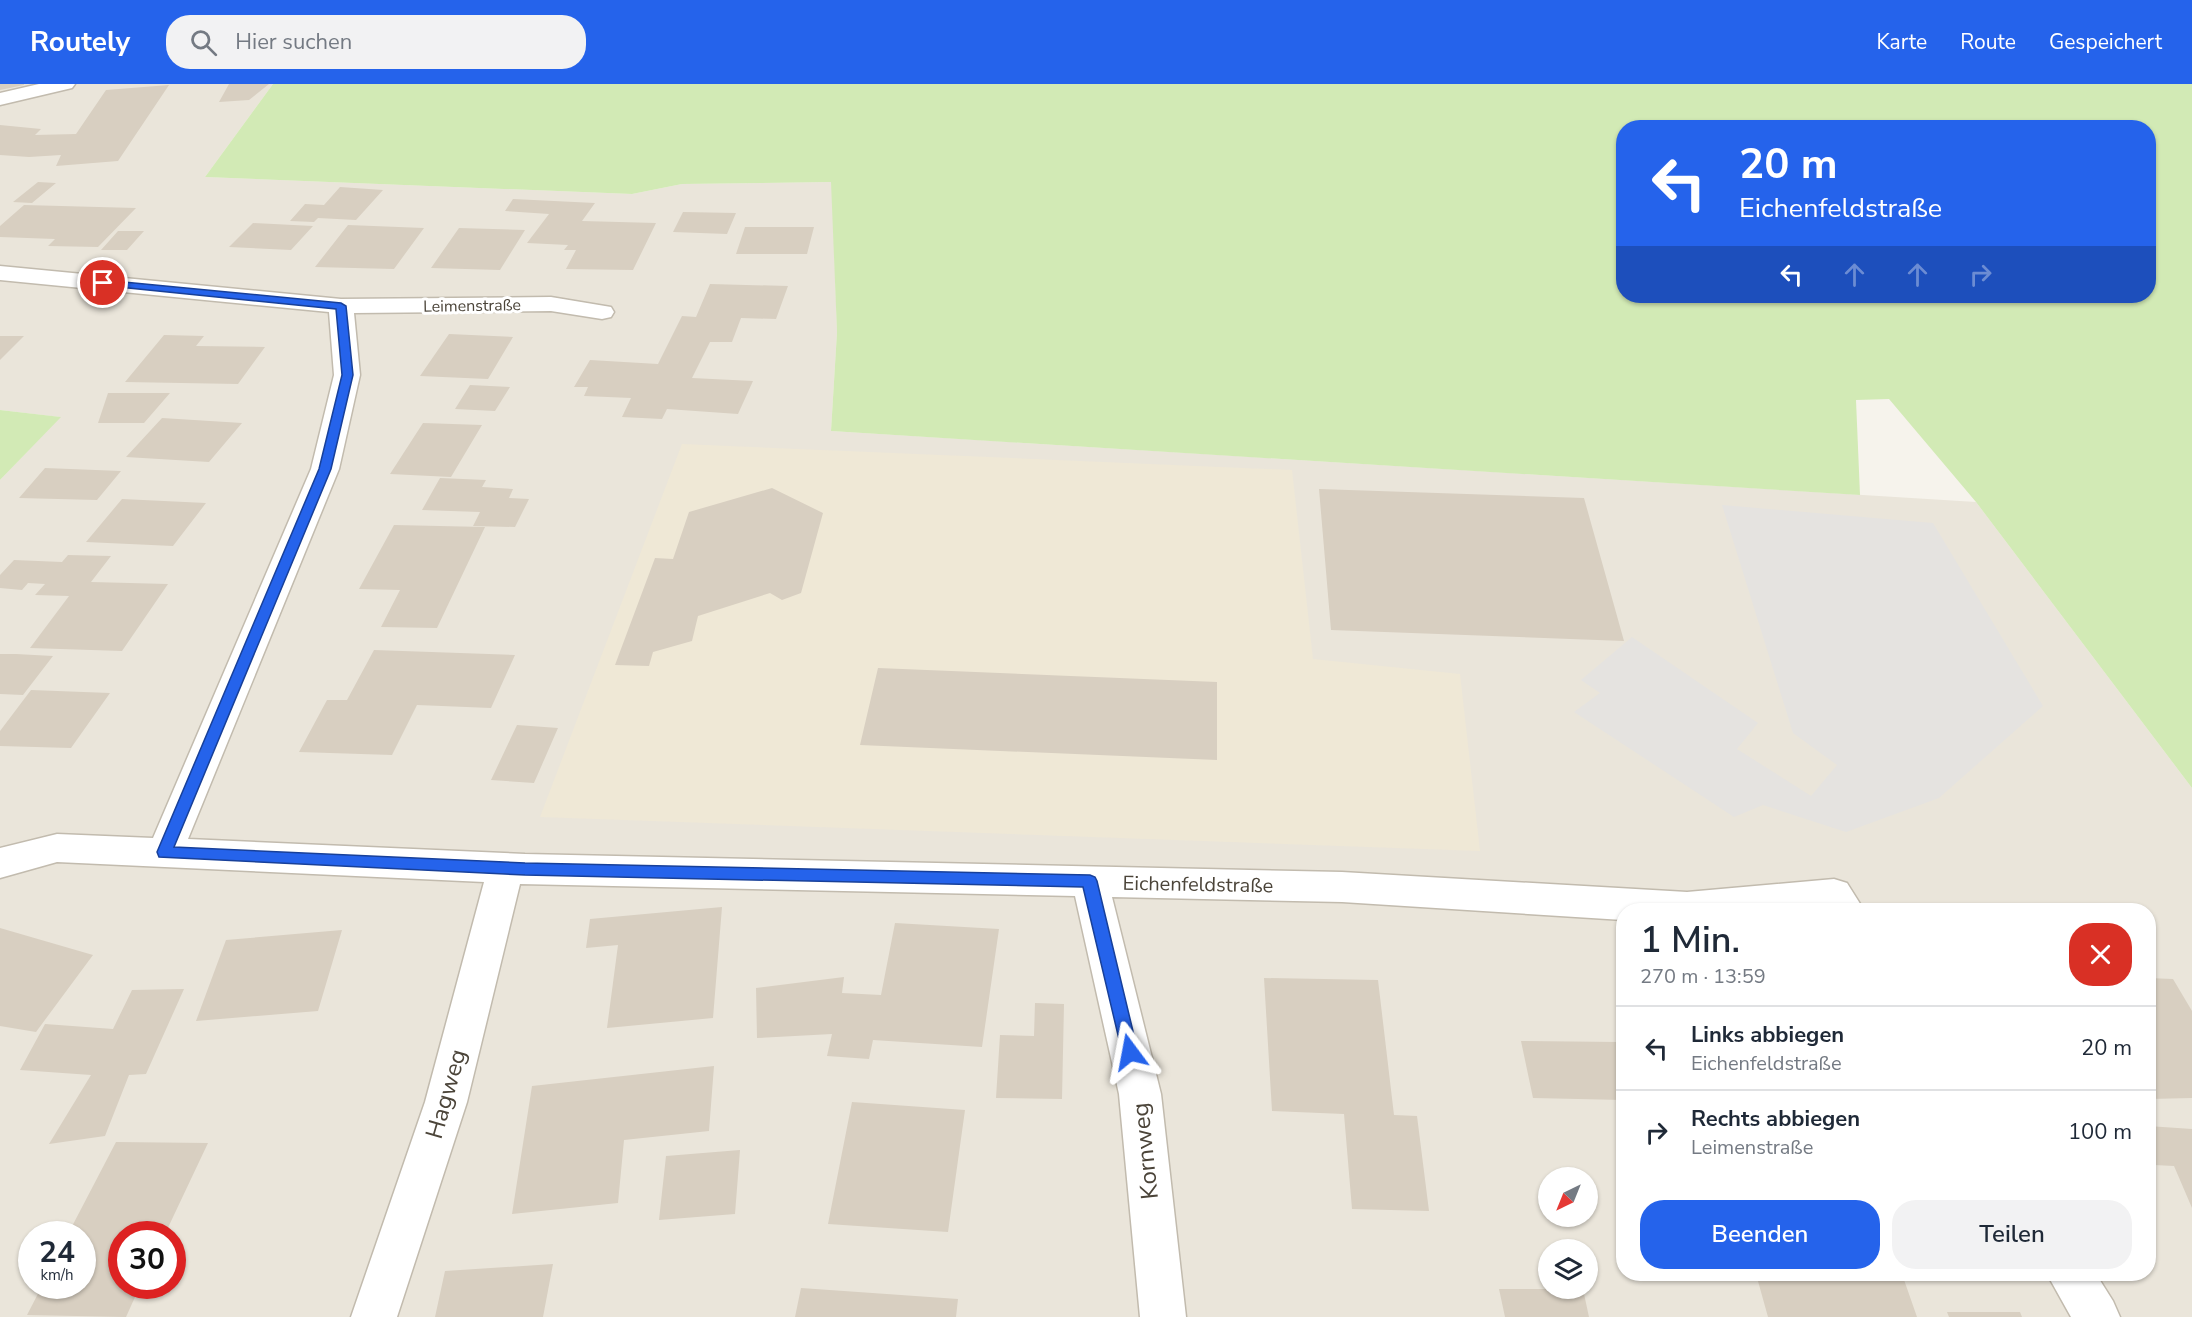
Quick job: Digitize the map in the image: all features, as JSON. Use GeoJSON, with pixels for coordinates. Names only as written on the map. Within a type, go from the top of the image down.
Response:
{"type":"FeatureCollection","features":[{"type":"Feature","properties":{"kind":"street"},"geometry":{"type":"LineString","coordinates":[[0,99],[65,84]]}},
{"type":"Feature","properties":{"kind":"street","name":"Leimenstraße"},"geometry":{"type":"LineString","coordinates":[[0,273],[341,306],[551,304],[602,312]]}},
{"type":"Feature","properties":{"kind":"street"},"geometry":{"type":"LineString","coordinates":[[165,852],[325,469],[347,375],[341,306]]}},
{"type":"Feature","properties":{"kind":"street","name":"Eichenfeldstraße"},"geometry":{"type":"LineString","coordinates":[[0,863],[57,848],[506,868],[1342,887],[1616,904]]}},
{"type":"Feature","properties":{"kind":"street","name":"Hagweg"},"geometry":{"type":"LineString","coordinates":[[374,1317],[446,1102],[506,868]]}},
{"type":"Feature","properties":{"kind":"street","name":"Kornweg"},"geometry":{"type":"LineString","coordinates":[[1090,881],[1140,1094],[1163,1317]]}},
{"type":"Feature","properties":{"kind":"street","name":"Eichenfeldstraße"},"geometry":{"type":"LineString","coordinates":[[1814,903],[1839,902]]}},
{"type":"Feature","properties":{"kind":"street"},"geometry":{"type":"LineString","coordinates":[[2074,1281],[2097,1317]]}},
{"type":"Feature","properties":{"kind":"shaded area"},"geometry":{"type":"Polygon","coordinates":[[[0,84],[273,84],[205,177],[632,194],[682,184],[832,182],[837,332],[831,431],[1976,502],[2192,788],[2192,1317],[0,1317],[0,480],[60,417],[0,410],[0,84]]]}},
{"type":"Feature","properties":{"kind":"shaded area"},"geometry":{"type":"Polygon","coordinates":[[[682,444],[1292,470],[1313,659],[1460,674],[1480,851],[540,817],[682,444]]]}},
{"type":"Feature","properties":{"kind":"shaded area"},"geometry":{"type":"Polygon","coordinates":[[[1722,505],[1933,523],[2043,706],[1939,798],[1846,832],[1763,805],[1734,817],[1574,712],[1600,693],[1581,680],[1632,637],[1758,723],[1737,749],[1811,796],[1837,765],[1793,733],[1722,505]]]}},
{"type":"Feature","properties":{"kind":"green space"},"geometry":{"type":"Polygon","coordinates":[[[273,84],[2192,84],[2192,788],[1976,502],[1889,399],[1856,400],[1860,495],[831,431],[837,332],[831,182],[682,184],[632,194],[205,177],[273,84]]]}},
{"type":"Feature","properties":{"kind":"green space"},"geometry":{"type":"Polygon","coordinates":[[[0,410],[61,417],[0,480],[0,410]]]}},
{"type":"Feature","properties":{"kind":"building"},"geometry":{"type":"Polygon","coordinates":[[[0,84],[24,84],[24,85],[0,90],[0,84]]]}},
{"type":"Feature","properties":{"kind":"building"},"geometry":{"type":"Polygon","coordinates":[[[229,84],[269,84],[249,100],[219,102],[229,84]]]}},
{"type":"Feature","properties":{"kind":"building"},"geometry":{"type":"Polygon","coordinates":[[[169,85],[118,161],[56,166],[61,155],[29,157],[0,155],[0,125],[41,129],[35,135],[76,134],[106,90],[169,85]]]}},
{"type":"Feature","properties":{"kind":"building"},"geometry":{"type":"Polygon","coordinates":[[[38,182],[56,183],[32,203],[13,202],[38,182]]]}},
{"type":"Feature","properties":{"kind":"building"},"geometry":{"type":"Polygon","coordinates":[[[340,187],[383,190],[356,220],[318,218],[314,222],[290,221],[305,204],[324,205],[340,187]]]}},
{"type":"Feature","properties":{"kind":"building"},"geometry":{"type":"Polygon","coordinates":[[[513,199],[595,203],[582,221],[656,223],[633,270],[566,269],[576,250],[564,250],[568,245],[527,243],[549,214],[505,211],[513,199]]]}},
{"type":"Feature","properties":{"kind":"building"},"geometry":{"type":"Polygon","coordinates":[[[24,205],[136,208],[98,247],[48,246],[55,239],[0,237],[0,226],[24,205]]]}},
{"type":"Feature","properties":{"kind":"building"},"geometry":{"type":"Polygon","coordinates":[[[683,212],[736,213],[727,234],[673,232],[683,212]]]}},
{"type":"Feature","properties":{"kind":"building"},"geometry":{"type":"Polygon","coordinates":[[[253,223],[313,226],[291,250],[229,247],[253,223]]]}},
{"type":"Feature","properties":{"kind":"building"},"geometry":{"type":"Polygon","coordinates":[[[348,225],[424,228],[394,269],[315,267],[348,225]]]}},
{"type":"Feature","properties":{"kind":"building"},"geometry":{"type":"Polygon","coordinates":[[[745,227],[814,227],[807,254],[736,254],[745,227]]]}},
{"type":"Feature","properties":{"kind":"building"},"geometry":{"type":"Polygon","coordinates":[[[459,228],[525,230],[500,270],[431,268],[459,228]]]}},
{"type":"Feature","properties":{"kind":"building"},"geometry":{"type":"Polygon","coordinates":[[[118,231],[144,231],[127,250],[101,250],[118,231]]]}},
{"type":"Feature","properties":{"kind":"building"},"geometry":{"type":"Polygon","coordinates":[[[710,284],[788,286],[776,319],[741,318],[732,342],[710,342],[692,378],[753,381],[738,414],[667,409],[662,419],[622,417],[631,398],[584,396],[588,387],[574,387],[590,360],[658,364],[682,316],[696,317],[710,284]]]}},
{"type":"Feature","properties":{"kind":"building"},"geometry":{"type":"Polygon","coordinates":[[[449,334],[513,337],[488,379],[420,376],[449,334]]]}},
{"type":"Feature","properties":{"kind":"building"},"geometry":{"type":"Polygon","coordinates":[[[164,335],[204,336],[196,346],[265,347],[238,384],[125,382],[164,335]]]}},
{"type":"Feature","properties":{"kind":"building"},"geometry":{"type":"Polygon","coordinates":[[[0,336],[24,336],[0,360],[0,336]]]}},
{"type":"Feature","properties":{"kind":"building"},"geometry":{"type":"Polygon","coordinates":[[[470,385],[510,387],[495,411],[455,409],[470,385]]]}},
{"type":"Feature","properties":{"kind":"building"},"geometry":{"type":"Polygon","coordinates":[[[108,393],[170,393],[144,423],[98,423],[108,393]]]}},
{"type":"Feature","properties":{"kind":"building"},"geometry":{"type":"Polygon","coordinates":[[[162,418],[242,423],[209,462],[126,457],[162,418]]]}},
{"type":"Feature","properties":{"kind":"building"},"geometry":{"type":"Polygon","coordinates":[[[423,423],[482,425],[451,477],[390,474],[423,423]]]}},
{"type":"Feature","properties":{"kind":"building"},"geometry":{"type":"Polygon","coordinates":[[[45,468],[121,471],[97,500],[19,498],[45,468]]]}},
{"type":"Feature","properties":{"kind":"building"},"geometry":{"type":"Polygon","coordinates":[[[440,478],[486,480],[482,487],[513,489],[509,498],[529,499],[515,527],[473,526],[480,512],[422,510],[440,478]]]}},
{"type":"Feature","properties":{"kind":"building"},"geometry":{"type":"Polygon","coordinates":[[[772,488],[823,513],[801,593],[782,600],[770,593],[698,616],[692,641],[653,652],[649,666],[615,665],[655,558],[673,559],[689,512],[772,488]]]}},
{"type":"Feature","properties":{"kind":"building"},"geometry":{"type":"Polygon","coordinates":[[[1319,489],[1584,498],[1624,641],[1331,630],[1319,489]]]}},
{"type":"Feature","properties":{"kind":"building"},"geometry":{"type":"Polygon","coordinates":[[[122,499],[206,503],[173,546],[86,542],[122,499]]]}},
{"type":"Feature","properties":{"kind":"building"},"geometry":{"type":"Polygon","coordinates":[[[394,525],[485,527],[437,628],[381,627],[400,590],[359,589],[394,525]]]}},
{"type":"Feature","properties":{"kind":"building"},"geometry":{"type":"Polygon","coordinates":[[[68,555],[111,556],[91,582],[168,584],[122,651],[30,648],[69,596],[35,595],[45,584],[28,583],[22,590],[0,588],[0,575],[14,560],[62,562],[68,555]]]}},
{"type":"Feature","properties":{"kind":"building"},"geometry":{"type":"Polygon","coordinates":[[[374,650],[515,655],[491,708],[417,705],[392,755],[299,752],[327,700],[347,700],[374,650]]]}},
{"type":"Feature","properties":{"kind":"building"},"geometry":{"type":"Polygon","coordinates":[[[0,654],[53,656],[23,695],[0,694],[0,654]]]}},
{"type":"Feature","properties":{"kind":"building"},"geometry":{"type":"Polygon","coordinates":[[[878,668],[1217,682],[1217,760],[860,745],[878,668]]]}},
{"type":"Feature","properties":{"kind":"building"},"geometry":{"type":"Polygon","coordinates":[[[31,690],[110,693],[71,748],[0,746],[0,731],[31,690]]]}},
{"type":"Feature","properties":{"kind":"building"},"geometry":{"type":"Polygon","coordinates":[[[517,725],[558,728],[534,783],[491,780],[517,725]]]}},
{"type":"Feature","properties":{"kind":"building"},"geometry":{"type":"Polygon","coordinates":[[[722,907],[713,1018],[607,1028],[618,945],[586,948],[590,919],[722,907]]]}},
{"type":"Feature","properties":{"kind":"building"},"geometry":{"type":"Polygon","coordinates":[[[895,923],[999,929],[982,1047],[873,1040],[869,1059],[827,1056],[832,1034],[757,1038],[756,988],[844,977],[842,993],[881,995],[895,923]]]}},
{"type":"Feature","properties":{"kind":"building"},"geometry":{"type":"Polygon","coordinates":[[[0,928],[93,955],[36,1032],[0,1026],[0,928]]]}},
{"type":"Feature","properties":{"kind":"building"},"geometry":{"type":"Polygon","coordinates":[[[342,930],[318,1011],[196,1021],[226,940],[342,930]]]}},
{"type":"Feature","properties":{"kind":"building"},"geometry":{"type":"Polygon","coordinates":[[[1264,978],[1378,980],[1394,1115],[1417,1116],[1429,1211],[1352,1209],[1344,1114],[1272,1111],[1264,978]]]}},
{"type":"Feature","properties":{"kind":"building"},"geometry":{"type":"Polygon","coordinates":[[[2156,978],[2173,979],[2192,1011],[2192,1098],[2156,1099],[2156,978]]]}},
{"type":"Feature","properties":{"kind":"building"},"geometry":{"type":"Polygon","coordinates":[[[184,989],[146,1074],[129,1075],[105,1136],[49,1144],[91,1075],[20,1070],[45,1024],[113,1029],[132,990],[184,989]]]}},
{"type":"Feature","properties":{"kind":"building"},"geometry":{"type":"Polygon","coordinates":[[[1035,1003],[1064,1004],[1062,1099],[996,1098],[1000,1035],[1034,1036],[1035,1003]]]}},
{"type":"Feature","properties":{"kind":"building"},"geometry":{"type":"Polygon","coordinates":[[[1521,1041],[1616,1042],[1616,1100],[1533,1098],[1521,1041]]]}},
{"type":"Feature","properties":{"kind":"building"},"geometry":{"type":"Polygon","coordinates":[[[714,1066],[709,1131],[624,1140],[618,1203],[512,1214],[532,1086],[714,1066]]]}},
{"type":"Feature","properties":{"kind":"building"},"geometry":{"type":"Polygon","coordinates":[[[852,1102],[965,1110],[948,1232],[828,1224],[852,1102]]]}},
{"type":"Feature","properties":{"kind":"building"},"geometry":{"type":"Polygon","coordinates":[[[2156,1127],[2192,1129],[2192,1208],[2174,1166],[2156,1165],[2156,1127]]]}},
{"type":"Feature","properties":{"kind":"building"},"geometry":{"type":"Polygon","coordinates":[[[116,1142],[208,1143],[171,1221],[108,1221],[108,1299],[134,1299],[126,1317],[27,1315],[35,1299],[96,1299],[96,1221],[75,1221],[116,1142]]]}},
{"type":"Feature","properties":{"kind":"building"},"geometry":{"type":"Polygon","coordinates":[[[740,1150],[735,1214],[659,1220],[666,1156],[740,1150]]]}},
{"type":"Feature","properties":{"kind":"building"},"geometry":{"type":"Polygon","coordinates":[[[553,1264],[543,1317],[435,1317],[445,1271],[553,1264]]]}},
{"type":"Feature","properties":{"kind":"building"},"geometry":{"type":"Polygon","coordinates":[[[1758,1281],[1904,1281],[1917,1317],[1768,1317],[1758,1281]]]}},
{"type":"Feature","properties":{"kind":"building"},"geometry":{"type":"Polygon","coordinates":[[[801,1288],[958,1299],[956,1317],[795,1317],[801,1288]]]}},
{"type":"Feature","properties":{"kind":"building"},"geometry":{"type":"Polygon","coordinates":[[[1499,1289],[1538,1289],[1538,1299],[1585,1299],[1589,1317],[1505,1317],[1499,1289]]]}},
{"type":"Feature","properties":{"kind":"building"},"geometry":{"type":"Polygon","coordinates":[[[1947,1312],[2020,1312],[2022,1317],[1949,1317],[1947,1312]]]}},
{"type":"Feature","properties":{"kind":"route"},"geometry":{"type":"LineString","coordinates":[[103,283],[341,306],[347,375],[325,469],[165,852],[525,869],[1090,881],[1130,1052]]}}]}
